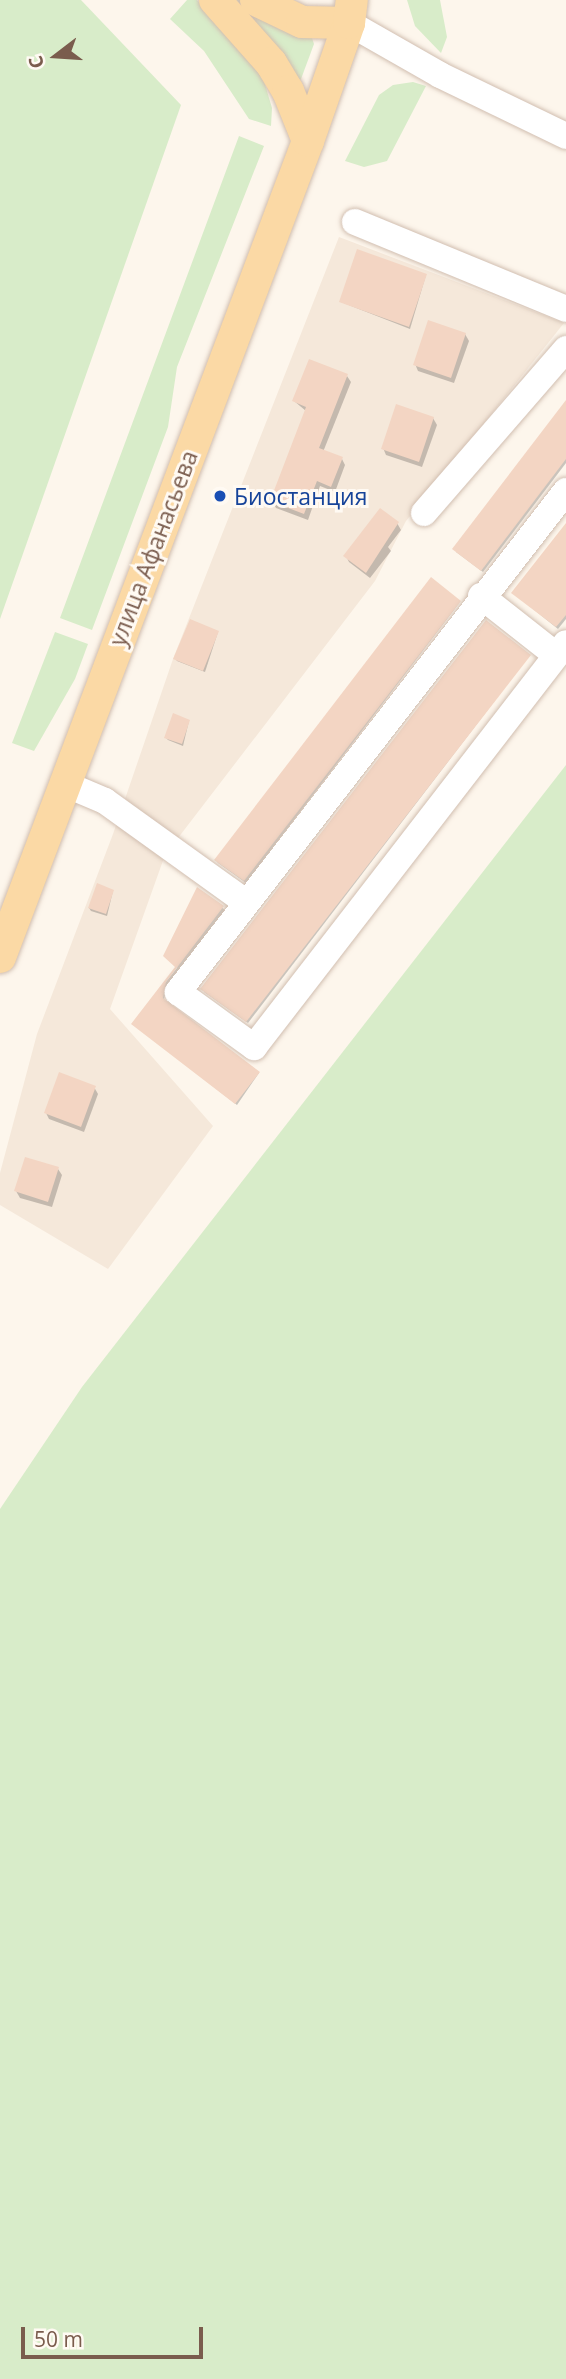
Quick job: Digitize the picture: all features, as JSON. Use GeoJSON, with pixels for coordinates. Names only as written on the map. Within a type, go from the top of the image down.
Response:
{"type":"FeatureCollection","features":[{"type":"Feature","properties":{"kind":"main road"},"geometry":{"type":"LineString","coordinates":[[215,0],[271,63],[288,91],[308,141]]}},
{"type":"Feature","properties":{"kind":"main road"},"geometry":{"type":"LineString","coordinates":[[256,0],[302,22],[356,8]]}},
{"type":"Feature","properties":{"kind":"main road"},"geometry":{"type":"LineString","coordinates":[[325,0],[356,8]]}},
{"type":"Feature","properties":{"kind":"main road","name":"улица Афанасьева"},"geometry":{"type":"LineString","coordinates":[[0,957],[356,8]]}},
{"type":"Feature","properties":{"kind":"street"},"geometry":{"type":"LineString","coordinates":[[356,8],[440,75],[566,136]]}},
{"type":"Feature","properties":{"kind":"street"},"geometry":{"type":"LineString","coordinates":[[355,222],[566,309]]}},
{"type":"Feature","properties":{"kind":"street"},"geometry":{"type":"LineString","coordinates":[[424,513],[566,349]]}},
{"type":"Feature","properties":{"kind":"street"},"geometry":{"type":"LineString","coordinates":[[481,596],[561,649],[254,1047],[178,992],[244,901],[481,596],[566,491]]}},
{"type":"Feature","properties":{"kind":"street"},"geometry":{"type":"LineString","coordinates":[[65,784],[106,802],[244,901]]}},
{"type":"Feature","properties":{"kind":"shaded area"},"geometry":{"type":"Polygon","coordinates":[[[339,237],[564,323],[406,521],[375,581],[165,855],[110,1009],[213,1126],[108,1269],[0,1205],[0,1173],[37,1034],[113,834],[173,659],[339,237]]]}},
{"type":"Feature","properties":{"kind":"green space"},"geometry":{"type":"Polygon","coordinates":[[[0,0],[81,0],[181,105],[0,619],[0,0]]]}},
{"type":"Feature","properties":{"kind":"green space"},"geometry":{"type":"Polygon","coordinates":[[[187,0],[197,0],[262,74],[272,108],[271,126],[249,119],[204,51],[170,19],[187,0]]]}},
{"type":"Feature","properties":{"kind":"green space"},"geometry":{"type":"Polygon","coordinates":[[[225,0],[241,0],[312,38],[314,44],[301,79],[295,85],[225,0]]]}},
{"type":"Feature","properties":{"kind":"green space"},"geometry":{"type":"Polygon","coordinates":[[[407,0],[440,0],[447,37],[441,53],[415,26],[407,0]]]}},
{"type":"Feature","properties":{"kind":"green space"},"geometry":{"type":"Polygon","coordinates":[[[413,82],[426,86],[387,161],[364,167],[345,161],[379,95],[393,85],[413,82]]]}},
{"type":"Feature","properties":{"kind":"green space"},"geometry":{"type":"Polygon","coordinates":[[[239,136],[264,146],[177,367],[168,427],[92,630],[60,618],[239,136]]]}},
{"type":"Feature","properties":{"kind":"green space"},"geometry":{"type":"Polygon","coordinates":[[[55,632],[88,644],[75,679],[34,751],[12,743],[55,632]]]}},
{"type":"Feature","properties":{"kind":"green space"},"geometry":{"type":"Polygon","coordinates":[[[566,765],[566,2379],[0,2379],[0,1509],[82,1387],[566,765]]]}},
{"type":"Feature","properties":{"kind":"building"},"geometry":{"type":"Polygon","coordinates":[[[357,249],[427,274],[409,327],[339,302],[357,249]]]}},
{"type":"Feature","properties":{"kind":"building"},"geometry":{"type":"Polygon","coordinates":[[[428,320],[466,333],[451,378],[413,365],[428,320]]]}},
{"type":"Feature","properties":{"kind":"building"},"geometry":{"type":"Polygon","coordinates":[[[309,359],[348,374],[319,448],[343,457],[331,487],[317,481],[304,514],[270,501],[306,407],[292,401],[309,359]]]}},
{"type":"Feature","properties":{"kind":"building"},"geometry":{"type":"Polygon","coordinates":[[[566,400],[566,459],[481,571],[452,549],[566,400]]]}},
{"type":"Feature","properties":{"kind":"building"},"geometry":{"type":"Polygon","coordinates":[[[396,404],[434,417],[419,462],[381,449],[396,404]]]}},
{"type":"Feature","properties":{"kind":"building"},"geometry":{"type":"Polygon","coordinates":[[[380,508],[399,522],[366,573],[343,556],[380,508]]]}},
{"type":"Feature","properties":{"kind":"building"},"geometry":{"type":"Polygon","coordinates":[[[566,523],[566,615],[556,627],[511,593],[566,523]]]}},
{"type":"Feature","properties":{"kind":"building"},"geometry":{"type":"Polygon","coordinates":[[[431,577],[461,601],[244,881],[214,860],[431,577]]]}},
{"type":"Feature","properties":{"kind":"building"},"geometry":{"type":"Polygon","coordinates":[[[190,619],[219,631],[203,671],[173,659],[190,619]]]}},
{"type":"Feature","properties":{"kind":"building"},"geometry":{"type":"Polygon","coordinates":[[[486,620],[531,655],[246,1022],[200,989],[486,620]]]}},
{"type":"Feature","properties":{"kind":"building"},"geometry":{"type":"Polygon","coordinates":[[[173,713],[190,720],[182,744],[164,738],[173,713]]]}},
{"type":"Feature","properties":{"kind":"building"},"geometry":{"type":"Polygon","coordinates":[[[97,883],[114,890],[106,914],[88,908],[97,883]]]}},
{"type":"Feature","properties":{"kind":"building"},"geometry":{"type":"Polygon","coordinates":[[[197,887],[224,906],[166,982],[163,998],[260,1072],[235,1104],[131,1024],[175,967],[163,956],[197,887]]]}},
{"type":"Feature","properties":{"kind":"building"},"geometry":{"type":"Polygon","coordinates":[[[59,1072],[96,1086],[81,1127],[44,1113],[59,1072]]]}},
{"type":"Feature","properties":{"kind":"building"},"geometry":{"type":"Polygon","coordinates":[[[25,1157],[59,1167],[48,1202],[14,1191],[25,1157]]]}},
{"type":"Feature","properties":{"kind":"place","name":"Биостанция"},"geometry":{"type":"Point","coordinates":[220,496]}}]}
